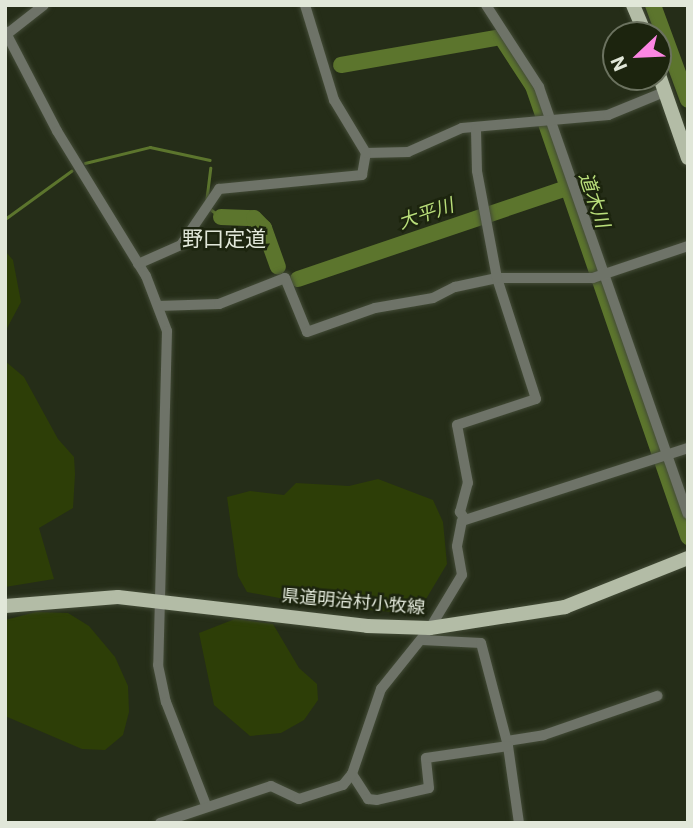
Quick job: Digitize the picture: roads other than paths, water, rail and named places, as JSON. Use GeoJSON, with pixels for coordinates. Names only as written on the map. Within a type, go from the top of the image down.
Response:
{"type":"FeatureCollection","features":[{"type":"Feature","properties":{"kind":"main road"},"geometry":{"type":"LineString","coordinates":[[664,92],[681,122],[688,158]]}},
{"type":"Feature","properties":{"kind":"main road","name":"県道明治村小牧線"},"geometry":{"type":"LineString","coordinates":[[5,606],[87,596],[156,600],[426,634],[565,607],[688,558]]}},
{"type":"Feature","properties":{"kind":"street"},"geometry":{"type":"LineString","coordinates":[[44,5],[6,32],[57,131],[138,264],[158,306],[170,362],[156,600],[158,665],[166,702],[206,805]]}},
{"type":"Feature","properties":{"kind":"street"},"geometry":{"type":"LineString","coordinates":[[138,264],[181,245],[219,189],[362,175],[366,153],[334,100],[305,5]]}},
{"type":"Feature","properties":{"kind":"street"},"geometry":{"type":"LineString","coordinates":[[486,5],[539,87],[599,276],[662,456],[688,514]]}},
{"type":"Feature","properties":{"kind":"street"},"geometry":{"type":"LineString","coordinates":[[366,153],[408,152],[462,128],[476,129],[617,113],[664,92]]}},
{"type":"Feature","properties":{"kind":"street"},"geometry":{"type":"LineString","coordinates":[[465,519],[460,512],[468,483],[457,425],[536,399],[497,278],[486,216],[476,129]]}},
{"type":"Feature","properties":{"kind":"street"},"geometry":{"type":"LineString","coordinates":[[158,306],[219,304],[285,278],[307,332],[497,278],[599,276],[688,246]]}},
{"type":"Feature","properties":{"kind":"street"},"geometry":{"type":"LineString","coordinates":[[465,519],[688,448]]}},
{"type":"Feature","properties":{"kind":"street"},"geometry":{"type":"LineString","coordinates":[[160,823],[206,805],[271,786],[299,799],[343,785],[352,774],[381,689],[426,634],[462,575],[457,546],[465,519]]}},
{"type":"Feature","properties":{"kind":"street"},"geometry":{"type":"LineString","coordinates":[[426,634],[481,643],[508,743],[519,823]]}},
{"type":"Feature","properties":{"kind":"street"},"geometry":{"type":"LineString","coordinates":[[352,774],[368,799],[377,800],[429,788],[426,758],[544,735],[657,696]]}},
{"type":"Feature","properties":{"kind":"waterway"},"geometry":{"type":"LineString","coordinates":[[653,5],[688,100]]}},
{"type":"Feature","properties":{"kind":"waterway","name":"道木川"},"geometry":{"type":"LineString","coordinates":[[341,65],[501,37],[533,86],[688,537]]}},
{"type":"Feature","properties":{"kind":"waterway"},"geometry":{"type":"LineString","coordinates":[[85,163],[150,147],[210,160]]}},
{"type":"Feature","properties":{"kind":"waterway"},"geometry":{"type":"LineString","coordinates":[[206,203],[210,168]]}},
{"type":"Feature","properties":{"kind":"waterway"},"geometry":{"type":"LineString","coordinates":[[5,219],[71,171]]}},
{"type":"Feature","properties":{"kind":"waterway","name":"大平川"},"geometry":{"type":"LineString","coordinates":[[298,279],[567,188]]}},
{"type":"Feature","properties":{"kind":"waterway"},"geometry":{"type":"LineString","coordinates":[[209,208],[221,217]]}},
{"type":"Feature","properties":{"kind":"waterway","name":"大平川"},"geometry":{"type":"LineString","coordinates":[[221,217],[254,218],[264,228],[278,267]]}},
{"type":"Feature","properties":{"kind":"district","name":"野口定道"},"geometry":{"type":"Point","coordinates":[224,239]}}]}
